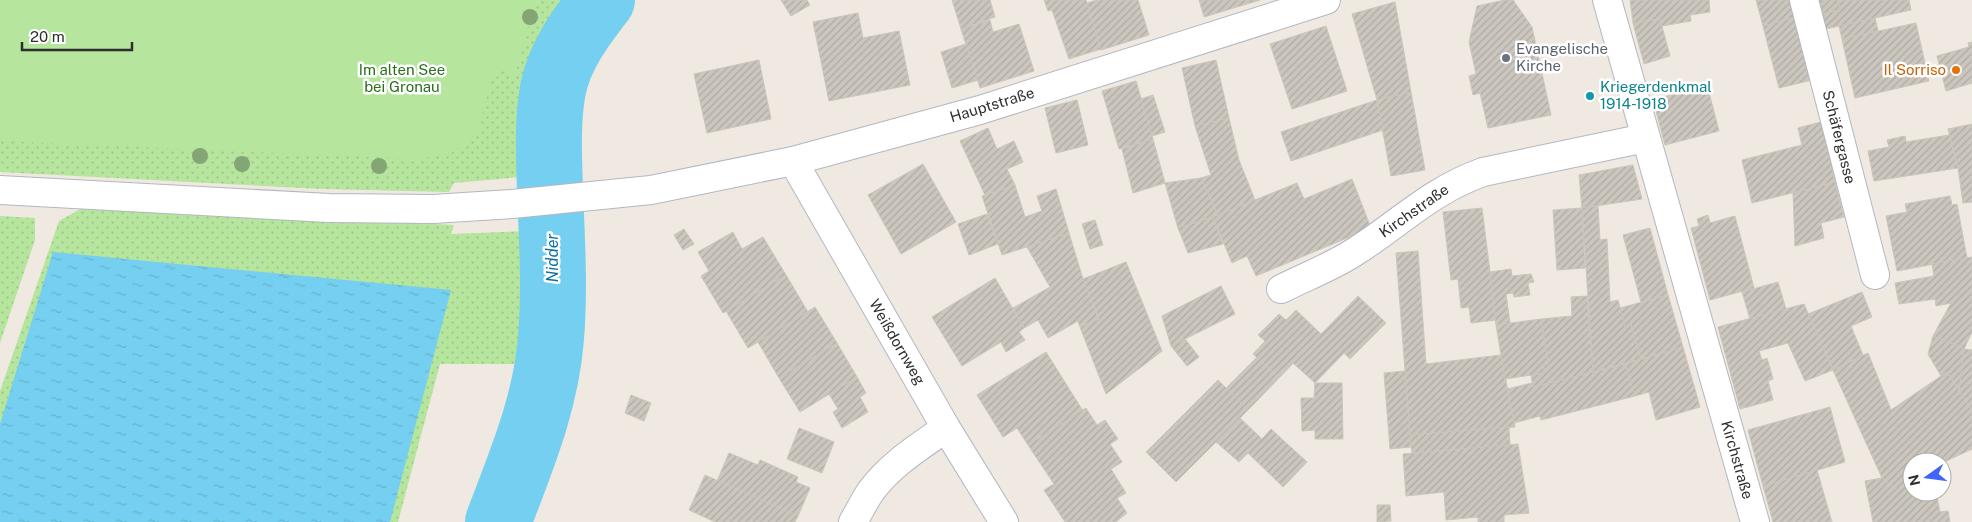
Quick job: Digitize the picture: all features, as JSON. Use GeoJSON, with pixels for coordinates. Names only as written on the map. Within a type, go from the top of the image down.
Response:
{"type":"FeatureCollection","features":[{"type":"Feature","properties":{"kind":"street","name":"Hauptstraße"},"geometry":{"type":"LineString","coordinates":[[0,190],[329,208],[454,208],[651,190],[792,160],[980,110],[1326,0]]}},
{"type":"Feature","properties":{"kind":"street","name":"Kirchstraße"},"geometry":{"type":"LineString","coordinates":[[1607,0],[1755,522]]}},
{"type":"Feature","properties":{"kind":"street","name":"Schäfergasse"},"geometry":{"type":"LineString","coordinates":[[1804,0],[1875,275]]}},
{"type":"Feature","properties":{"kind":"street","name":"Kirchstraße"},"geometry":{"type":"LineString","coordinates":[[1281,289],[1352,254],[1435,194],[1460,180],[1483,172],[1645,138]]}},
{"type":"Feature","properties":{"kind":"street","name":"Weißdornweg"},"geometry":{"type":"LineString","coordinates":[[792,160],[946,428],[1004,522]]}},
{"type":"Feature","properties":{"kind":"street"},"geometry":{"type":"LineString","coordinates":[[853,522],[871,492],[891,468],[946,428]]}},
{"type":"Feature","properties":{"kind":"green space","name":"Im alten See bei Gronau"},"geometry":{"type":"Polygon","coordinates":[[[0,0],[566,0],[553,19],[538,48],[523,89],[523,118],[531,176],[454,183],[449,192],[321,189],[0,172],[0,0]]]}},
{"type":"Feature","properties":{"kind":"green space","name":"Im alten See bei Gronau"},"geometry":{"type":"Polygon","coordinates":[[[0,0],[535,0],[515,76],[495,68],[477,134],[450,154],[418,159],[0,141],[0,0]]]}},
{"type":"Feature","properties":{"kind":"green space"},"geometry":{"type":"Polygon","coordinates":[[[84,207],[454,225],[451,234],[526,231],[533,364],[440,364],[398,522],[0,522],[0,391],[59,221],[84,207]]]}},
{"type":"Feature","properties":{"kind":"green space"},"geometry":{"type":"Polygon","coordinates":[[[0,216],[35,218],[35,240],[0,343],[0,216]]]}},
{"type":"Feature","properties":{"kind":"water"},"geometry":{"type":"Polygon","coordinates":[[[53,252],[451,290],[390,522],[0,522],[0,424],[53,252]]]}},
{"type":"Feature","properties":{"kind":"building"},"geometry":{"type":"Polygon","coordinates":[[[781,0],[807,0],[810,5],[791,16],[781,0]]]}},
{"type":"Feature","properties":{"kind":"building"},"geometry":{"type":"Polygon","coordinates":[[[952,0],[990,0],[995,17],[961,29],[952,0]]]}},
{"type":"Feature","properties":{"kind":"building"},"geometry":{"type":"Polygon","coordinates":[[[1044,0],[1086,0],[1101,49],[1069,59],[1052,10],[1048,11],[1044,0]]]}},
{"type":"Feature","properties":{"kind":"building"},"geometry":{"type":"Polygon","coordinates":[[[1097,0],[1138,0],[1149,35],[1101,50],[1087,3],[1097,0]]]}},
{"type":"Feature","properties":{"kind":"building"},"geometry":{"type":"Polygon","coordinates":[[[1199,0],[1260,0],[1204,17],[1199,0]]]}},
{"type":"Feature","properties":{"kind":"building","name":"Evangelische Kirche"},"geometry":{"type":"Polygon","coordinates":[[[1513,0],[1532,27],[1551,115],[1488,128],[1480,93],[1473,95],[1469,76],[1476,74],[1469,42],[1477,6],[1513,0]]]}},
{"type":"Feature","properties":{"kind":"building"},"geometry":{"type":"Polygon","coordinates":[[[1630,0],[1709,0],[1710,12],[1690,15],[1691,21],[1662,26],[1660,19],[1633,23],[1630,0]]]}},
{"type":"Feature","properties":{"kind":"building"},"geometry":{"type":"Polygon","coordinates":[[[1756,0],[1791,0],[1796,17],[1763,26],[1756,0]]]}},
{"type":"Feature","properties":{"kind":"building"},"geometry":{"type":"Polygon","coordinates":[[[1814,0],[1838,0],[1840,10],[1817,15],[1814,0]]]}},
{"type":"Feature","properties":{"kind":"building"},"geometry":{"type":"Polygon","coordinates":[[[1838,0],[1909,0],[1911,10],[1821,30],[1817,15],[1840,10],[1838,0]]]}},
{"type":"Feature","properties":{"kind":"building"},"geometry":{"type":"Polygon","coordinates":[[[1395,2],[1411,92],[1377,100],[1352,14],[1395,2]]]}},
{"type":"Feature","properties":{"kind":"building"},"geometry":{"type":"Polygon","coordinates":[[[858,13],[863,38],[899,31],[910,85],[829,101],[813,22],[858,13]]]}},
{"type":"Feature","properties":{"kind":"building"},"geometry":{"type":"Polygon","coordinates":[[[1796,17],[1812,80],[1779,88],[1763,26],[1796,17]]]}},
{"type":"Feature","properties":{"kind":"building"},"geometry":{"type":"Polygon","coordinates":[[[1875,18],[1878,31],[1842,39],[1839,26],[1875,18]]]}},
{"type":"Feature","properties":{"kind":"building"},"geometry":{"type":"Polygon","coordinates":[[[1660,19],[1670,56],[1644,64],[1633,23],[1660,19]]]}},
{"type":"Feature","properties":{"kind":"building"},"geometry":{"type":"Polygon","coordinates":[[[990,20],[993,32],[1019,24],[1034,71],[980,88],[961,29],[990,20]]]}},
{"type":"Feature","properties":{"kind":"building"},"geometry":{"type":"Polygon","coordinates":[[[1916,23],[1929,81],[1855,98],[1842,39],[1916,23]]]}},
{"type":"Feature","properties":{"kind":"building"},"geometry":{"type":"Polygon","coordinates":[[[1326,26],[1347,91],[1292,109],[1270,44],[1326,26]]]}},
{"type":"Feature","properties":{"kind":"building","name":"Il Sorriso"},"geometry":{"type":"Polygon","coordinates":[[[1972,42],[1972,83],[1946,91],[1937,56],[1969,47],[1968,43],[1972,42]]]}},
{"type":"Feature","properties":{"kind":"building"},"geometry":{"type":"Polygon","coordinates":[[[966,44],[978,80],[952,88],[941,52],[966,44]]]}},
{"type":"Feature","properties":{"kind":"building"},"geometry":{"type":"Polygon","coordinates":[[[759,60],[771,119],[707,133],[694,74],[759,60]]]}},
{"type":"Feature","properties":{"kind":"building"},"geometry":{"type":"Polygon","coordinates":[[[1216,60],[1229,118],[1195,126],[1182,68],[1216,60]]]}},
{"type":"Feature","properties":{"kind":"building"},"geometry":{"type":"Polygon","coordinates":[[[1136,81],[1153,139],[1119,149],[1102,91],[1136,81]]]}},
{"type":"Feature","properties":{"kind":"building"},"geometry":{"type":"Polygon","coordinates":[[[1707,85],[1719,131],[1665,145],[1653,100],[1707,85]]]}},
{"type":"Feature","properties":{"kind":"building"},"geometry":{"type":"Polygon","coordinates":[[[1411,92],[1425,170],[1391,176],[1377,100],[1411,92]]]}},
{"type":"Feature","properties":{"kind":"building"},"geometry":{"type":"Polygon","coordinates":[[[1153,95],[1165,132],[1152,136],[1141,99],[1153,95]]]}},
{"type":"Feature","properties":{"kind":"building"},"geometry":{"type":"Polygon","coordinates":[[[1077,100],[1088,145],[1056,153],[1045,108],[1077,100]]]}},
{"type":"Feature","properties":{"kind":"building"},"geometry":{"type":"Polygon","coordinates":[[[1377,100],[1383,130],[1291,161],[1281,132],[1377,100]]]}},
{"type":"Feature","properties":{"kind":"building"},"geometry":{"type":"Polygon","coordinates":[[[1229,118],[1239,160],[1255,200],[1218,215],[1201,178],[1211,175],[1195,126],[1229,118]]]}},
{"type":"Feature","properties":{"kind":"building"},"geometry":{"type":"Polygon","coordinates":[[[1821,122],[1835,182],[1752,203],[1742,160],[1802,145],[1798,128],[1821,122]]]}},
{"type":"Feature","properties":{"kind":"building"},"geometry":{"type":"Polygon","coordinates":[[[1972,124],[1972,202],[1963,203],[1958,168],[1948,129],[1972,124]]]}},
{"type":"Feature","properties":{"kind":"building"},"geometry":{"type":"Polygon","coordinates":[[[988,128],[997,149],[1014,141],[1023,162],[1007,169],[1015,185],[985,195],[960,141],[988,128]]]}},
{"type":"Feature","properties":{"kind":"building"},"geometry":{"type":"Polygon","coordinates":[[[1949,135],[1958,168],[1874,181],[1868,151],[1889,147],[1887,140],[1905,136],[1906,142],[1949,135]]]}},
{"type":"Feature","properties":{"kind":"building"},"geometry":{"type":"Polygon","coordinates":[[[1153,139],[1165,183],[1133,193],[1122,149],[1153,139]]]}},
{"type":"Feature","properties":{"kind":"building"},"geometry":{"type":"Polygon","coordinates":[[[923,164],[956,222],[901,254],[868,195],[923,164]]]}},
{"type":"Feature","properties":{"kind":"building"},"geometry":{"type":"Polygon","coordinates":[[[1633,165],[1642,199],[1582,208],[1579,175],[1633,165]]]}},
{"type":"Feature","properties":{"kind":"building"},"geometry":{"type":"Polygon","coordinates":[[[1201,178],[1218,215],[1178,228],[1165,183],[1201,178]]]}},
{"type":"Feature","properties":{"kind":"building"},"geometry":{"type":"Polygon","coordinates":[[[1352,179],[1371,228],[1256,276],[1247,256],[1232,263],[1213,217],[1297,183],[1304,199],[1352,179]]]}},
{"type":"Feature","properties":{"kind":"building"},"geometry":{"type":"Polygon","coordinates":[[[1835,182],[1844,217],[1821,223],[1824,238],[1795,246],[1793,193],[1835,182]]]}},
{"type":"Feature","properties":{"kind":"building"},"geometry":{"type":"Polygon","coordinates":[[[1015,185],[1025,217],[1042,211],[1037,196],[1056,189],[1069,233],[1002,255],[982,196],[1015,185]]]}},
{"type":"Feature","properties":{"kind":"building"},"geometry":{"type":"Polygon","coordinates":[[[1950,196],[1952,205],[1957,204],[1967,258],[1897,271],[1886,216],[1907,212],[1905,204],[1950,196]]]}},
{"type":"Feature","properties":{"kind":"building"},"geometry":{"type":"Polygon","coordinates":[[[1598,206],[1600,240],[1607,239],[1610,302],[1618,300],[1625,326],[1631,324],[1641,359],[1593,372],[1582,208],[1598,206]]]}},
{"type":"Feature","properties":{"kind":"building"},"geometry":{"type":"Polygon","coordinates":[[[1482,208],[1496,320],[1471,323],[1469,307],[1461,308],[1458,279],[1451,280],[1443,212],[1482,208]]]}},
{"type":"Feature","properties":{"kind":"building"},"geometry":{"type":"Polygon","coordinates":[[[1582,208],[1585,268],[1557,270],[1553,210],[1582,208]]]}},
{"type":"Feature","properties":{"kind":"building"},"geometry":{"type":"Polygon","coordinates":[[[987,214],[998,244],[969,255],[958,224],[987,214]]]}},
{"type":"Feature","properties":{"kind":"building"},"geometry":{"type":"Polygon","coordinates":[[[1708,215],[1710,223],[1735,216],[1754,288],[1710,300],[1691,228],[1699,226],[1697,219],[1708,215]]]}},
{"type":"Feature","properties":{"kind":"building"},"geometry":{"type":"Polygon","coordinates":[[[1213,217],[1223,244],[1188,253],[1178,228],[1213,217]]]}},
{"type":"Feature","properties":{"kind":"building"},"geometry":{"type":"Polygon","coordinates":[[[1095,220],[1103,245],[1090,249],[1082,224],[1095,220]]]}},
{"type":"Feature","properties":{"kind":"building"},"geometry":{"type":"Polygon","coordinates":[[[1650,228],[1668,295],[1641,302],[1623,235],[1650,228]]]}},
{"type":"Feature","properties":{"kind":"building"},"geometry":{"type":"Polygon","coordinates":[[[684,229],[694,244],[683,250],[674,235],[684,229]]]}},
{"type":"Feature","properties":{"kind":"building"},"geometry":{"type":"Polygon","coordinates":[[[733,232],[742,249],[763,237],[786,275],[723,313],[701,276],[709,271],[698,252],[733,232]]]}},
{"type":"Feature","properties":{"kind":"building"},"geometry":{"type":"Polygon","coordinates":[[[1069,233],[1083,279],[1099,319],[1080,327],[1078,321],[1048,338],[1038,320],[1024,328],[1013,308],[1050,287],[1027,247],[1069,233]]]}},
{"type":"Feature","properties":{"kind":"building"},"geometry":{"type":"Polygon","coordinates":[[[1418,251],[1426,364],[1501,355],[1515,427],[1410,435],[1396,253],[1418,251]]]}},
{"type":"Feature","properties":{"kind":"building"},"geometry":{"type":"Polygon","coordinates":[[[1972,257],[1972,332],[1964,349],[1933,336],[1951,303],[1936,306],[1935,299],[1899,304],[1895,283],[1934,276],[1932,264],[1972,257]]]}},
{"type":"Feature","properties":{"kind":"building"},"geometry":{"type":"Polygon","coordinates":[[[1126,262],[1162,351],[1106,394],[1080,327],[1099,319],[1083,279],[1126,262]]]}},
{"type":"Feature","properties":{"kind":"building"},"geometry":{"type":"Polygon","coordinates":[[[1511,269],[1512,276],[1531,274],[1534,282],[1528,283],[1530,295],[1514,297],[1513,293],[1506,294],[1510,323],[1496,325],[1490,272],[1511,269]]]}},
{"type":"Feature","properties":{"kind":"building"},"geometry":{"type":"Polygon","coordinates":[[[786,275],[808,312],[748,348],[726,311],[786,275]]]}},
{"type":"Feature","properties":{"kind":"building"},"geometry":{"type":"Polygon","coordinates":[[[995,278],[1024,328],[1019,332],[1025,340],[1006,352],[1001,342],[962,366],[932,317],[995,278]]]}},
{"type":"Feature","properties":{"kind":"building"},"geometry":{"type":"Polygon","coordinates":[[[1778,282],[1786,309],[1750,319],[1742,292],[1778,282]]]}},
{"type":"Feature","properties":{"kind":"building"},"geometry":{"type":"Polygon","coordinates":[[[1221,286],[1235,314],[1171,346],[1162,316],[1221,286]]]}},
{"type":"Feature","properties":{"kind":"building"},"geometry":{"type":"Polygon","coordinates":[[[1862,292],[1872,317],[1851,326],[1863,355],[1833,370],[1808,314],[1862,292]]]}},
{"type":"Feature","properties":{"kind":"building"},"geometry":{"type":"Polygon","coordinates":[[[1668,295],[1683,347],[1641,359],[1631,324],[1625,326],[1620,308],[1668,295]]]}},
{"type":"Feature","properties":{"kind":"building"},"geometry":{"type":"Polygon","coordinates":[[[1358,296],[1386,323],[1350,359],[1344,353],[1315,383],[1293,363],[1358,296]]]}},
{"type":"Feature","properties":{"kind":"building"},"geometry":{"type":"Polygon","coordinates":[[[1587,296],[1593,372],[1533,387],[1531,375],[1545,373],[1543,365],[1548,364],[1541,319],[1572,316],[1571,297],[1587,296]]]}},
{"type":"Feature","properties":{"kind":"building"},"geometry":{"type":"Polygon","coordinates":[[[1804,304],[1833,370],[1805,381],[1788,343],[1759,351],[1762,360],[1767,358],[1773,379],[1768,381],[1773,400],[1740,409],[1718,327],[1804,304]]]}},
{"type":"Feature","properties":{"kind":"building"},"geometry":{"type":"Polygon","coordinates":[[[815,307],[837,343],[779,378],[758,342],[815,307]]]}},
{"type":"Feature","properties":{"kind":"building"},"geometry":{"type":"Polygon","coordinates":[[[1296,310],[1321,334],[1279,378],[1253,354],[1265,341],[1258,335],[1279,314],[1286,320],[1296,310]]]}},
{"type":"Feature","properties":{"kind":"building"},"geometry":{"type":"Polygon","coordinates":[[[1541,319],[1548,364],[1543,365],[1545,373],[1505,379],[1496,325],[1541,319]]]}},
{"type":"Feature","properties":{"kind":"building"},"geometry":{"type":"Polygon","coordinates":[[[1933,336],[1964,349],[1959,392],[1947,372],[1941,376],[1928,354],[1933,336]]]}},
{"type":"Feature","properties":{"kind":"building"},"geometry":{"type":"Polygon","coordinates":[[[1185,339],[1199,357],[1187,366],[1171,346],[1185,339]]]}},
{"type":"Feature","properties":{"kind":"building"},"geometry":{"type":"Polygon","coordinates":[[[837,343],[857,377],[800,412],[779,378],[837,343]]]}},
{"type":"Feature","properties":{"kind":"building"},"geometry":{"type":"Polygon","coordinates":[[[1683,347],[1700,407],[1656,420],[1649,392],[1635,396],[1625,364],[1683,347]]]}},
{"type":"Feature","properties":{"kind":"building"},"geometry":{"type":"Polygon","coordinates":[[[1964,349],[1972,350],[1972,410],[1959,392],[1964,349]]]}},
{"type":"Feature","properties":{"kind":"building"},"geometry":{"type":"Polygon","coordinates":[[[1046,352],[1083,411],[1028,445],[1017,428],[1003,437],[977,395],[1046,352]]]}},
{"type":"Feature","properties":{"kind":"building"},"geometry":{"type":"Polygon","coordinates":[[[1868,353],[1891,410],[1947,372],[1972,410],[1972,449],[1952,458],[1952,452],[1902,452],[1902,488],[1898,491],[1882,478],[1833,370],[1868,353]]]}},
{"type":"Feature","properties":{"kind":"building"},"geometry":{"type":"Polygon","coordinates":[[[1257,357],[1279,378],[1248,410],[1226,388],[1257,357]]]}},
{"type":"Feature","properties":{"kind":"building"},"geometry":{"type":"Polygon","coordinates":[[[1625,364],[1635,396],[1541,420],[1540,416],[1514,423],[1507,389],[1532,383],[1533,387],[1625,364]]]}},
{"type":"Feature","properties":{"kind":"building"},"geometry":{"type":"Polygon","coordinates":[[[1405,371],[1411,447],[1390,449],[1384,373],[1405,371]]]}},
{"type":"Feature","properties":{"kind":"building"},"geometry":{"type":"Polygon","coordinates":[[[857,377],[866,393],[860,397],[868,412],[842,428],[833,412],[838,409],[829,394],[857,377]]]}},
{"type":"Feature","properties":{"kind":"building"},"geometry":{"type":"Polygon","coordinates":[[[1218,380],[1248,410],[1176,482],[1146,452],[1218,380]]]}},
{"type":"Feature","properties":{"kind":"building"},"geometry":{"type":"Polygon","coordinates":[[[1315,383],[1342,383],[1343,439],[1315,439],[1315,430],[1302,431],[1301,398],[1314,398],[1315,383]]]}},
{"type":"Feature","properties":{"kind":"building"},"geometry":{"type":"Polygon","coordinates":[[[631,395],[651,403],[644,421],[625,413],[631,395]]]}},
{"type":"Feature","properties":{"kind":"building"},"geometry":{"type":"Polygon","coordinates":[[[1830,407],[1845,462],[1763,486],[1748,430],[1830,407]]]}},
{"type":"Feature","properties":{"kind":"building"},"geometry":{"type":"Polygon","coordinates":[[[1086,408],[1097,425],[1105,420],[1118,439],[1110,444],[1122,462],[1111,469],[1126,493],[1117,498],[1127,513],[1116,522],[1065,522],[1044,490],[1054,484],[1028,445],[1086,408]]]}},
{"type":"Feature","properties":{"kind":"building"},"geometry":{"type":"Polygon","coordinates":[[[1240,418],[1262,439],[1271,429],[1307,462],[1283,487],[1248,453],[1239,462],[1216,442],[1240,418]]]}},
{"type":"Feature","properties":{"kind":"building"},"geometry":{"type":"Polygon","coordinates":[[[1509,427],[1510,445],[1412,453],[1410,435],[1509,427]]]}},
{"type":"Feature","properties":{"kind":"building"},"geometry":{"type":"Polygon","coordinates":[[[799,428],[834,442],[822,473],[787,459],[799,428]]]}},
{"type":"Feature","properties":{"kind":"building"},"geometry":{"type":"Polygon","coordinates":[[[1518,444],[1529,513],[1504,515],[1504,522],[1478,522],[1478,517],[1446,520],[1444,492],[1406,496],[1403,454],[1518,444]]]}},
{"type":"Feature","properties":{"kind":"building"},"geometry":{"type":"Polygon","coordinates":[[[729,453],[758,465],[760,460],[798,477],[796,482],[810,488],[798,516],[717,481],[729,453]]]}},
{"type":"Feature","properties":{"kind":"building"},"geometry":{"type":"Polygon","coordinates":[[[1817,470],[1832,522],[1773,522],[1763,486],[1817,470]]]}},
{"type":"Feature","properties":{"kind":"building"},"geometry":{"type":"Polygon","coordinates":[[[705,475],[798,516],[795,522],[715,522],[689,510],[705,475]]]}},
{"type":"Feature","properties":{"kind":"building"},"geometry":{"type":"Polygon","coordinates":[[[1882,478],[1898,491],[1902,488],[1902,502],[1938,502],[1940,512],[1948,511],[1950,522],[1873,522],[1865,481],[1882,478]]]}},
{"type":"Feature","properties":{"kind":"building"},"geometry":{"type":"Polygon","coordinates":[[[1377,505],[1390,505],[1391,521],[1377,522],[1377,505]]]}},
{"type":"Feature","properties":{"kind":"waterway","name":"Nidder"},"geometry":{"type":"LineString","coordinates":[[498,522],[531,432],[544,386],[548,362],[553,301],[549,140],[553,89],[566,53],[579,31],[602,0]]}},
{"type":"Feature","properties":{"kind":"place","name":"Evangelische Kirche"},"geometry":{"type":"Point","coordinates":[1506,58]}},
{"type":"Feature","properties":{"kind":"place","name":"Il Sorriso"},"geometry":{"type":"Point","coordinates":[1956,70]}},
{"type":"Feature","properties":{"kind":"place","name":"Kriegerdenkmal 1914-1918"},"geometry":{"type":"Point","coordinates":[1590,96]}}]}
